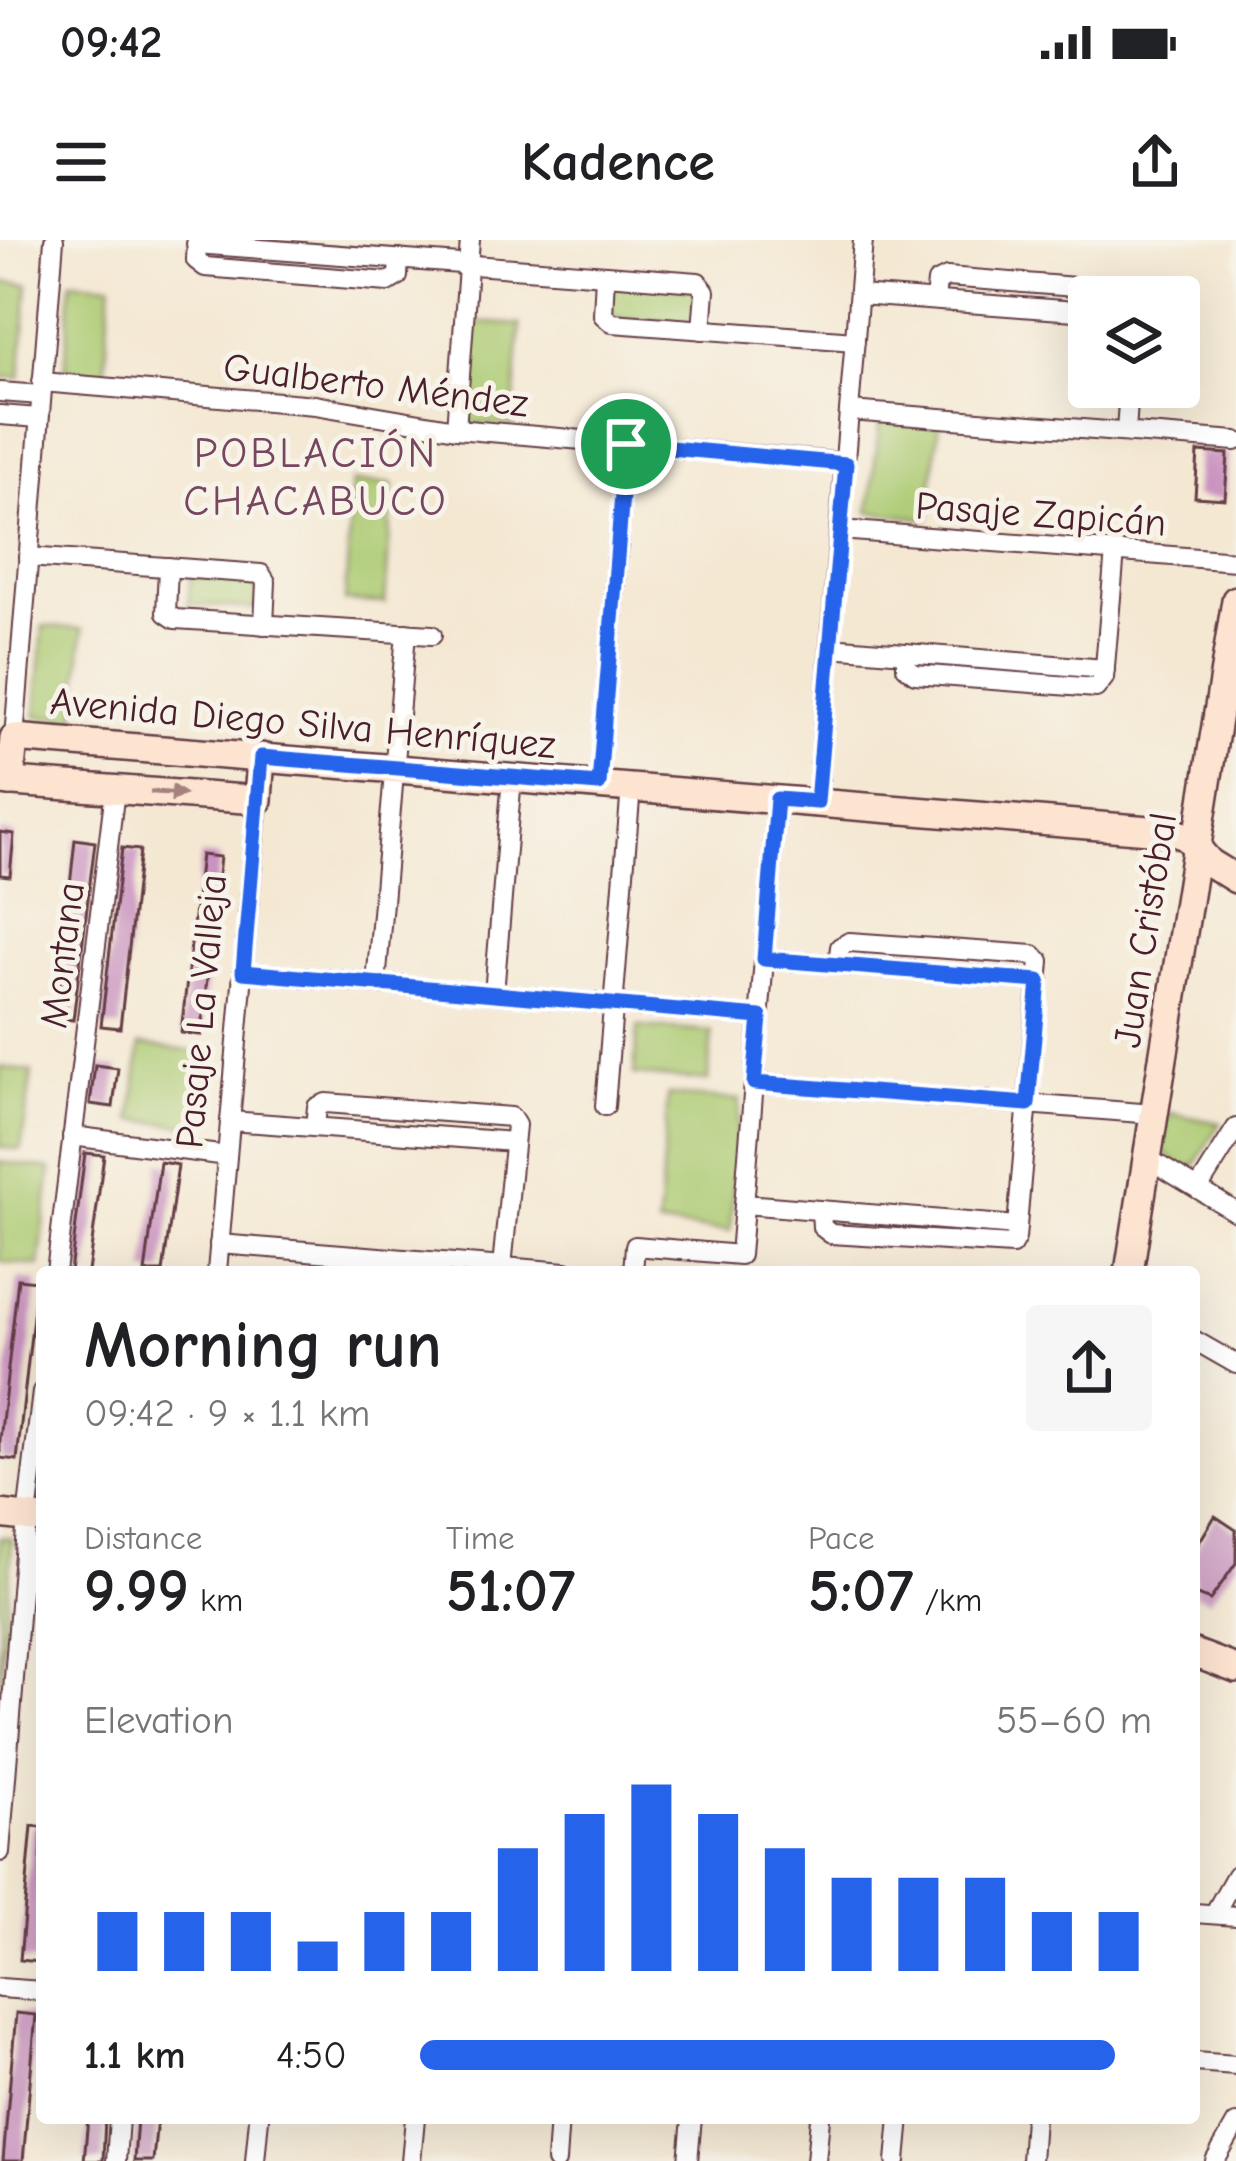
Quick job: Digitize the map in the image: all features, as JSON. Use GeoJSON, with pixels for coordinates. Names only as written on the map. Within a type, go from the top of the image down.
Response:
{"type":"FeatureCollection","features":[{"type":"Feature","properties":{"kind":"street"},"geometry":{"type":"LineString","coordinates":[[14,738],[54,240]]}},
{"type":"Feature","properties":{"kind":"street"},"geometry":{"type":"LineString","coordinates":[[456,429],[470,240]]}},
{"type":"Feature","properties":{"kind":"street"},"geometry":{"type":"LineString","coordinates":[[817,802],[863,240]]}},
{"type":"Feature","properties":{"kind":"street"},"geometry":{"type":"LineString","coordinates":[[197,249],[388,282],[398,276],[399,259],[700,283],[705,292],[702,330]]}},
{"type":"Feature","properties":{"kind":"street"},"geometry":{"type":"LineString","coordinates":[[605,275],[603,310],[608,321],[855,341]]}},
{"type":"Feature","properties":{"kind":"street"},"geometry":{"type":"LineString","coordinates":[[935,301],[936,284],[947,277],[1068,287]]}},
{"type":"Feature","properties":{"kind":"street"},"geometry":{"type":"LineString","coordinates":[[859,295],[1068,310]]}},
{"type":"Feature","properties":{"kind":"street","name":"Gualberto Méndez"},"geometry":{"type":"LineString","coordinates":[[0,392],[42,389],[315,405],[456,429],[846,464]]}},
{"type":"Feature","properties":{"kind":"street"},"geometry":{"type":"LineString","coordinates":[[1126,432],[1128,408]]}},
{"type":"Feature","properties":{"kind":"street"},"geometry":{"type":"LineString","coordinates":[[850,411],[1236,441]]}},
{"type":"Feature","properties":{"kind":"street"},"geometry":{"type":"LineString","coordinates":[[0,416],[40,418]]}},
{"type":"Feature","properties":{"kind":"street"},"geometry":{"type":"LineString","coordinates":[[599,784],[626,444]]}},
{"type":"Feature","properties":{"kind":"street","name":"Pasaje Zapicán"},"geometry":{"type":"LineString","coordinates":[[840,530],[1236,561]]}},
{"type":"Feature","properties":{"kind":"street"},"geometry":{"type":"LineString","coordinates":[[830,647],[906,653],[906,668],[915,674],[1090,689],[1100,686],[1115,551]]}},
{"type":"Feature","properties":{"kind":"street"},"geometry":{"type":"LineString","coordinates":[[28,557],[261,574],[266,582],[264,625]]}},
{"type":"Feature","properties":{"kind":"street"},"geometry":{"type":"LineString","coordinates":[[168,567],[166,609],[171,619],[432,635]]}},
{"type":"Feature","properties":{"kind":"street","name":"Juan Cristóbal"},"geometry":{"type":"LineString","coordinates":[[1130,1266],[1236,600]]}},
{"type":"Feature","properties":{"kind":"street"},"geometry":{"type":"LineString","coordinates":[[376,983],[406,633]]}},
{"type":"Feature","properties":{"kind":"street","name":"Avenida Diego Silva Henríquez"},"geometry":{"type":"LineString","coordinates":[[258,800],[5,782],[14,738],[261,757],[1174,832],[1236,879]]}},
{"type":"Feature","properties":{"kind":"street","name":"Pasaje La Valleja"},"geometry":{"type":"LineString","coordinates":[[217,1266],[261,757]]}},
{"type":"Feature","properties":{"kind":"street"},"geometry":{"type":"LineString","coordinates":[[494,994],[512,777]]}},
{"type":"Feature","properties":{"kind":"street"},"geometry":{"type":"LineString","coordinates":[[605,1106],[631,787]]}},
{"type":"Feature","properties":{"kind":"street","name":"Montana"},"geometry":{"type":"LineString","coordinates":[[57,1266],[115,790]]}},
{"type":"Feature","properties":{"kind":"street"},"geometry":{"type":"LineString","coordinates":[[633,1266],[635,1246],[740,1255],[777,799]]}},
{"type":"Feature","properties":{"kind":"street"},"geometry":{"type":"LineString","coordinates":[[744,1204],[1015,1236],[1038,958],[849,942],[840,946],[838,965]]}},
{"type":"Feature","properties":{"kind":"street"},"geometry":{"type":"LineString","coordinates":[[764,959],[1039,981]]}},
{"type":"Feature","properties":{"kind":"street"},"geometry":{"type":"LineString","coordinates":[[243,972],[760,1017]]}},
{"type":"Feature","properties":{"kind":"street"},"geometry":{"type":"LineString","coordinates":[[754,1083],[1154,1114]]}},
{"type":"Feature","properties":{"kind":"street"},"geometry":{"type":"LineString","coordinates":[[230,1121],[315,1127],[317,1107],[326,1102],[514,1119],[502,1266]]}},
{"type":"Feature","properties":{"kind":"street"},"geometry":{"type":"LineString","coordinates":[[1198,1189],[1236,1128]]}},
{"type":"Feature","properties":{"kind":"street"},"geometry":{"type":"LineString","coordinates":[[72,1136],[227,1156]]}},
{"type":"Feature","properties":{"kind":"street"},"geometry":{"type":"LineString","coordinates":[[1147,1158],[1236,1212]]}},
{"type":"Feature","properties":{"kind":"street"},"geometry":{"type":"LineString","coordinates":[[219,1244],[354,1263],[465,1266]]}},
{"type":"Feature","properties":{"kind":"street"},"geometry":{"type":"LineString","coordinates":[[1200,1343],[1236,1364]]}},
{"type":"Feature","properties":{"kind":"street"},"geometry":{"type":"LineString","coordinates":[[0,1852],[23,1516],[36,1431]]}},
{"type":"Feature","properties":{"kind":"street"},"geometry":{"type":"LineString","coordinates":[[1200,1654],[1236,1669]]}},
{"type":"Feature","properties":{"kind":"street"},"geometry":{"type":"LineString","coordinates":[[1204,1913],[1236,1875]]}},
{"type":"Feature","properties":{"kind":"street"},"geometry":{"type":"LineString","coordinates":[[1204,1913],[1236,1916]]}},
{"type":"Feature","properties":{"kind":"street"},"geometry":{"type":"LineString","coordinates":[[0,1988],[36,1991]]}},
{"type":"Feature","properties":{"kind":"street"},"geometry":{"type":"LineString","coordinates":[[1200,2062],[1236,2065]]}},
{"type":"Feature","properties":{"kind":"street"},"geometry":{"type":"LineString","coordinates":[[116,2161],[119,2124]]}},
{"type":"Feature","properties":{"kind":"street"},"geometry":{"type":"LineString","coordinates":[[255,2161],[258,2124]]}},
{"type":"Feature","properties":{"kind":"street"},"geometry":{"type":"LineString","coordinates":[[411,2161],[414,2124]]}},
{"type":"Feature","properties":{"kind":"street"},"geometry":{"type":"LineString","coordinates":[[556,2161],[559,2124]]}},
{"type":"Feature","properties":{"kind":"street"},"geometry":{"type":"LineString","coordinates":[[688,2161],[691,2124]]}},
{"type":"Feature","properties":{"kind":"street"},"geometry":{"type":"LineString","coordinates":[[816,2161],[819,2124]]}},
{"type":"Feature","properties":{"kind":"street"},"geometry":{"type":"LineString","coordinates":[[896,2161],[899,2124]]}},
{"type":"Feature","properties":{"kind":"street"},"geometry":{"type":"LineString","coordinates":[[1031,2161],[1034,2124]]}},
{"type":"Feature","properties":{"kind":"street"},"geometry":{"type":"LineString","coordinates":[[1216,2161],[1236,2124]]}},
{"type":"Feature","properties":{"kind":"green space"},"geometry":{"type":"Polygon","coordinates":[[[71,281],[111,284],[105,374],[65,371],[71,281]]]}},
{"type":"Feature","properties":{"kind":"green space"},"geometry":{"type":"Polygon","coordinates":[[[0,282],[28,284],[20,378],[0,377],[0,282]]]}},
{"type":"Feature","properties":{"kind":"green space"},"geometry":{"type":"Polygon","coordinates":[[[618,282],[696,288],[695,322],[615,318],[610,312],[611,287],[618,282]]]}},
{"type":"Feature","properties":{"kind":"green space"},"geometry":{"type":"Polygon","coordinates":[[[473,322],[520,325],[513,426],[466,423],[473,322]]]}},
{"type":"Feature","properties":{"kind":"green space"},"geometry":{"type":"Polygon","coordinates":[[[880,419],[939,425],[928,519],[869,512],[880,419]]]}},
{"type":"Feature","properties":{"kind":"green space"},"geometry":{"type":"Polygon","coordinates":[[[352,482],[393,484],[385,603],[345,601],[352,482]]]}},
{"type":"Feature","properties":{"kind":"green space"},"geometry":{"type":"Polygon","coordinates":[[[191,576],[259,582],[256,609],[188,604],[191,576]]]}},
{"type":"Feature","properties":{"kind":"green space"},"geometry":{"type":"Polygon","coordinates":[[[43,626],[83,629],[76,719],[36,716],[43,626]]]}},
{"type":"Feature","properties":{"kind":"green space"},"geometry":{"type":"Polygon","coordinates":[[[638,1027],[712,1032],[708,1081],[634,1075],[638,1027]]]}},
{"type":"Feature","properties":{"kind":"green space"},"geometry":{"type":"Polygon","coordinates":[[[140,1045],[211,1053],[203,1127],[132,1120],[140,1045]]]}},
{"type":"Feature","properties":{"kind":"green space"},"geometry":{"type":"Polygon","coordinates":[[[0,1067],[32,1072],[21,1150],[0,1147],[0,1067]]]}},
{"type":"Feature","properties":{"kind":"green space"},"geometry":{"type":"Polygon","coordinates":[[[668,1095],[740,1100],[730,1231],[658,1226],[668,1095]]]}},
{"type":"Feature","properties":{"kind":"green space"},"geometry":{"type":"Polygon","coordinates":[[[1169,1113],[1220,1123],[1195,1166],[1182,1167],[1161,1150],[1169,1113]]]}},
{"type":"Feature","properties":{"kind":"green space"},"geometry":{"type":"Polygon","coordinates":[[[0,1162],[51,1169],[39,1266],[0,1262],[0,1162]]]}},
{"type":"Feature","properties":{"kind":"green space"},"geometry":{"type":"Polygon","coordinates":[[[0,1537],[12,1539],[0,1697],[0,1537]]]}},
{"type":"Feature","properties":{"kind":"building"},"geometry":{"type":"Polygon","coordinates":[[[1198,452],[1228,454],[1225,499],[1195,497],[1198,452]]]}},
{"type":"Feature","properties":{"kind":"building"},"geometry":{"type":"Polygon","coordinates":[[[0,832],[14,834],[10,876],[0,875],[0,832]]]}},
{"type":"Feature","properties":{"kind":"building"},"geometry":{"type":"Polygon","coordinates":[[[75,839],[95,842],[73,1020],[56,1018],[75,839]]]}},
{"type":"Feature","properties":{"kind":"building"},"geometry":{"type":"Polygon","coordinates":[[[122,848],[140,850],[120,1028],[101,1026],[122,848]]]}},
{"type":"Feature","properties":{"kind":"building"},"geometry":{"type":"Polygon","coordinates":[[[201,855],[220,857],[201,1035],[181,1033],[201,855]]]}},
{"type":"Feature","properties":{"kind":"building"},"geometry":{"type":"Polygon","coordinates":[[[95,1065],[118,1068],[113,1107],[90,1104],[95,1065]]]}},
{"type":"Feature","properties":{"kind":"building"},"geometry":{"type":"Polygon","coordinates":[[[85,1153],[104,1155],[89,1266],[71,1266],[85,1153]]]}},
{"type":"Feature","properties":{"kind":"building"},"geometry":{"type":"Polygon","coordinates":[[[160,1162],[178,1165],[164,1266],[146,1266],[160,1162]]]}},
{"type":"Feature","properties":{"kind":"building"},"geometry":{"type":"Polygon","coordinates":[[[18,1279],[36,1281],[17,1460],[0,1458],[18,1279]]]}},
{"type":"Feature","properties":{"kind":"building"},"geometry":{"type":"Polygon","coordinates":[[[1215,1516],[1236,1530],[1236,1563],[1210,1600],[1200,1596],[1200,1541],[1215,1516]]]}},
{"type":"Feature","properties":{"kind":"building"},"geometry":{"type":"Polygon","coordinates":[[[32,1826],[36,1826],[36,1962],[20,1960],[32,1826]]]}},
{"type":"Feature","properties":{"kind":"building"},"geometry":{"type":"Polygon","coordinates":[[[16,2013],[36,2015],[23,2161],[3,2161],[16,2013]]]}},
{"type":"Feature","properties":{"kind":"building"},"geometry":{"type":"Polygon","coordinates":[[[87,2124],[105,2124],[103,2161],[84,2161],[87,2124]]]}},
{"type":"Feature","properties":{"kind":"building"},"geometry":{"type":"Polygon","coordinates":[[[137,2124],[156,2124],[153,2161],[134,2161],[137,2124]]]}},
{"type":"Feature","properties":{"kind":"district","name":"POBLACIÓN CHACABUCO"},"geometry":{"type":"Point","coordinates":[316,476]}},
{"type":"Feature","properties":{"kind":"route"},"geometry":{"type":"LineString","coordinates":[[626,444],[846,464],[817,802],[777,799],[764,959],[1039,981],[1028,1104],[754,1083],[760,1017],[243,972],[261,757],[599,784],[626,444]]}}]}
